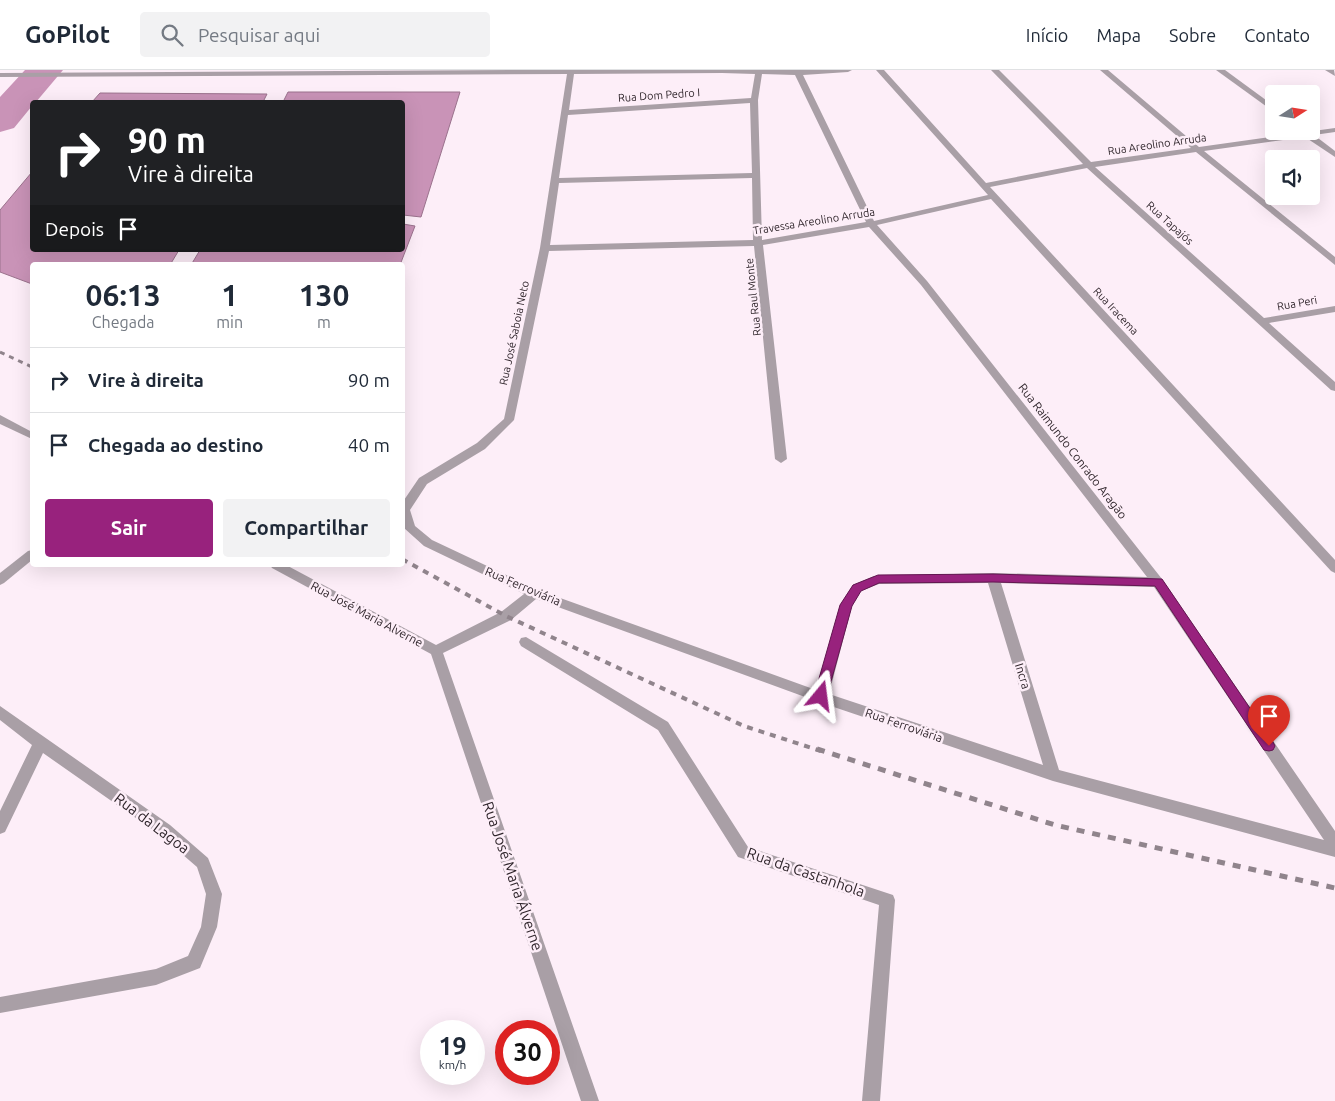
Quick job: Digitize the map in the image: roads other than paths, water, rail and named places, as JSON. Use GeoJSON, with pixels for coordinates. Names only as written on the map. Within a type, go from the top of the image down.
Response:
{"type":"FeatureCollection","features":[{"type":"Feature","properties":{"kind":"street"},"geometry":{"type":"LineString","coordinates":[[0,75],[94,72],[722,71],[798,73],[848,70]]}},
{"type":"Feature","properties":{"kind":"street","name":"Rua Iracema"},"geometry":{"type":"LineString","coordinates":[[880,70],[1335,568]]}},
{"type":"Feature","properties":{"kind":"street","name":"Rua Tapajós"},"geometry":{"type":"LineString","coordinates":[[995,70],[1088,165],[1335,388]]}},
{"type":"Feature","properties":{"kind":"street"},"geometry":{"type":"LineString","coordinates":[[1104,70],[1335,262]]}},
{"type":"Feature","properties":{"kind":"street"},"geometry":{"type":"LineString","coordinates":[[1220,70],[1265,103]]}},
{"type":"Feature","properties":{"kind":"street"},"geometry":{"type":"LineString","coordinates":[[1328,70],[1335,74]]}},
{"type":"Feature","properties":{"kind":"street","name":"Rua José Saboia Neto"},"geometry":{"type":"LineString","coordinates":[[405,508],[423,481],[481,446],[509,420],[545,248],[570,71]]}},
{"type":"Feature","properties":{"kind":"street","name":"Rua Raul Monte"},"geometry":{"type":"LineString","coordinates":[[759,72],[754,100],[758,243],[781,459]]}},
{"type":"Feature","properties":{"kind":"street","name":"Rua Raimundo Conrado Aragão"},"geometry":{"type":"LineString","coordinates":[[798,73],[871,224],[924,283],[1158,582],[1335,844]]}},
{"type":"Feature","properties":{"kind":"street","name":"Rua Dom Pedro I"},"geometry":{"type":"LineString","coordinates":[[565,113],[754,100]]}},
{"type":"Feature","properties":{"kind":"street","name":"Rua Areolino Arruda"},"geometry":{"type":"LineString","coordinates":[[1320,131],[1335,130]]}},
{"type":"Feature","properties":{"kind":"street","name":"Rua Areolino Arruda"},"geometry":{"type":"LineString","coordinates":[[984,186],[1088,165],[1265,139]]}},
{"type":"Feature","properties":{"kind":"street"},"geometry":{"type":"LineString","coordinates":[[1315,140],[1335,154]]}},
{"type":"Feature","properties":{"kind":"street"},"geometry":{"type":"LineString","coordinates":[[555,180],[757,175]]}},
{"type":"Feature","properties":{"kind":"street","name":"Travessa Areolino Arruda"},"geometry":{"type":"LineString","coordinates":[[545,248],[758,243],[871,224],[994,196]]}},
{"type":"Feature","properties":{"kind":"street","name":"Rua Peri"},"geometry":{"type":"LineString","coordinates":[[1263,321],[1335,309]]}},
{"type":"Feature","properties":{"kind":"street"},"geometry":{"type":"LineString","coordinates":[[0,419],[30,435]]}},
{"type":"Feature","properties":{"kind":"street","name":"Rua José Saboia Neto"},"geometry":{"type":"LineString","coordinates":[[405,513],[410,528],[428,543]]}},
{"type":"Feature","properties":{"kind":"street","name":"Rua Ferroviária"},"geometry":{"type":"LineString","coordinates":[[428,543],[534,593],[821,696],[1053,775],[1335,850]]}},
{"type":"Feature","properties":{"kind":"street"},"geometry":{"type":"LineString","coordinates":[[0,580],[30,556]]}},
{"type":"Feature","properties":{"kind":"street","name":"Rua José Maria Alverne"},"geometry":{"type":"LineString","coordinates":[[280,567],[436,651],[506,616],[534,593]]}},
{"type":"Feature","properties":{"kind":"street"},"geometry":{"type":"LineString","coordinates":[[821,696],[846,605],[857,588],[878,579],[993,578],[1158,582]]}},
{"type":"Feature","properties":{"kind":"street","name":"Incra"},"geometry":{"type":"LineString","coordinates":[[993,578],[1053,775]]}},
{"type":"Feature","properties":{"kind":"street","name":"Rua da Castanhola"},"geometry":{"type":"LineString","coordinates":[[526,642],[663,726],[742,852],[887,900],[871,1101]]}},
{"type":"Feature","properties":{"kind":"street","name":"Rua José Maria Álverne"},"geometry":{"type":"LineString","coordinates":[[436,651],[590,1101]]}},
{"type":"Feature","properties":{"kind":"street","name":"Rua da Lagoa"},"geometry":{"type":"LineString","coordinates":[[0,712],[40,743],[165,830],[203,863],[214,894],[210,927],[194,962],[156,977],[0,1005]]}},
{"type":"Feature","properties":{"kind":"street"},"geometry":{"type":"LineString","coordinates":[[0,827],[40,743]]}},
{"type":"Feature","properties":{"kind":"waterway"},"geometry":{"type":"LineString","coordinates":[[0,120],[45,70]]}},
{"type":"Feature","properties":{"kind":"railway"},"geometry":{"type":"LineString","coordinates":[[0,352],[30,366]]}},
{"type":"Feature","properties":{"kind":"railway"},"geometry":{"type":"LineString","coordinates":[[405,561],[506,616],[744,726],[821,751]]}},
{"type":"Feature","properties":{"kind":"railway"},"geometry":{"type":"LineString","coordinates":[[817,749],[1055,825],[1335,888]]}}]}
